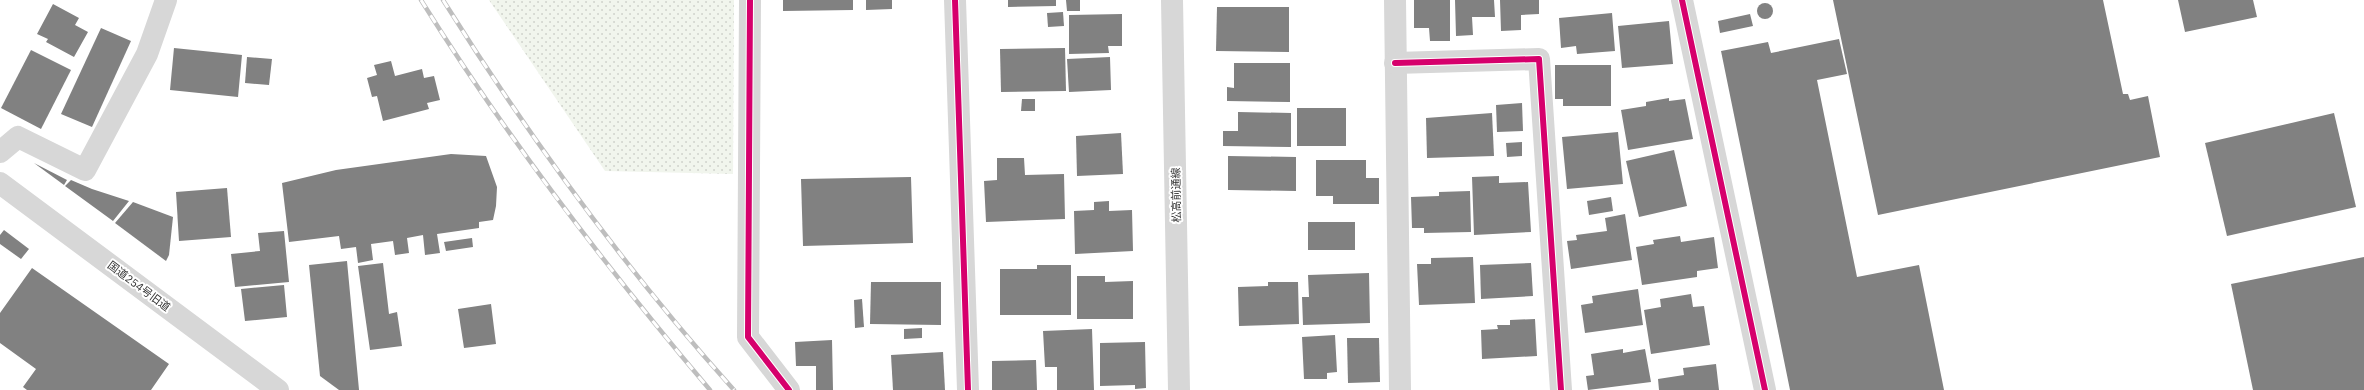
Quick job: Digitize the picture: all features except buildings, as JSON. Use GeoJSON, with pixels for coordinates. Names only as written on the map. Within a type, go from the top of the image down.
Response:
{"type":"FeatureCollection","features":[{"type":"Feature","properties":{"kind":"street"},"geometry":{"type":"LineString","coordinates":[[0,152],[18,137],[85,170],[147,54],[166,0]]}},
{"type":"Feature","properties":{"kind":"street"},"geometry":{"type":"LineString","coordinates":[[750,0],[748,337],[789,390]]}},
{"type":"Feature","properties":{"kind":"street"},"geometry":{"type":"LineString","coordinates":[[955,0],[968,390]]}},
{"type":"Feature","properties":{"kind":"street","name":"松高前通線"},"geometry":{"type":"LineString","coordinates":[[1172,0],[1179,390]]}},
{"type":"Feature","properties":{"kind":"street"},"geometry":{"type":"LineString","coordinates":[[1395,0],[1400,390]]}},
{"type":"Feature","properties":{"kind":"street"},"geometry":{"type":"LineString","coordinates":[[1682,0],[1766,390]]}},
{"type":"Feature","properties":{"kind":"street"},"geometry":{"type":"LineString","coordinates":[[1395,63],[1539,59],[1561,390]]}},
{"type":"Feature","properties":{"kind":"street","name":"国道254号旧道"},"geometry":{"type":"LineString","coordinates":[[4,193],[278,390]]}},
{"type":"Feature","properties":{"kind":"shaded area"},"geometry":{"type":"Polygon","coordinates":[[[489,0],[734,0],[733,174],[605,171],[489,0]]]}},
{"type":"Feature","properties":{"kind":"railway"},"geometry":{"type":"LineString","coordinates":[[421,0],[488,102],[558,200],[633,296],[710,390]]}},
{"type":"Feature","properties":{"kind":"railway"},"geometry":{"type":"LineString","coordinates":[[443,0],[544,152],[580,201],[655,298],[734,390]]}},
{"type":"Feature","properties":{"kind":"cycle path"},"geometry":{"type":"LineString","coordinates":[[750,0],[748,337],[789,390]]}},
{"type":"Feature","properties":{"kind":"cycle path"},"geometry":{"type":"LineString","coordinates":[[955,0],[968,390]]}},
{"type":"Feature","properties":{"kind":"cycle path"},"geometry":{"type":"LineString","coordinates":[[1682,0],[1765,390]]}},
{"type":"Feature","properties":{"kind":"cycle path"},"geometry":{"type":"LineString","coordinates":[[1395,63],[1539,59],[1561,390]]}}]}
